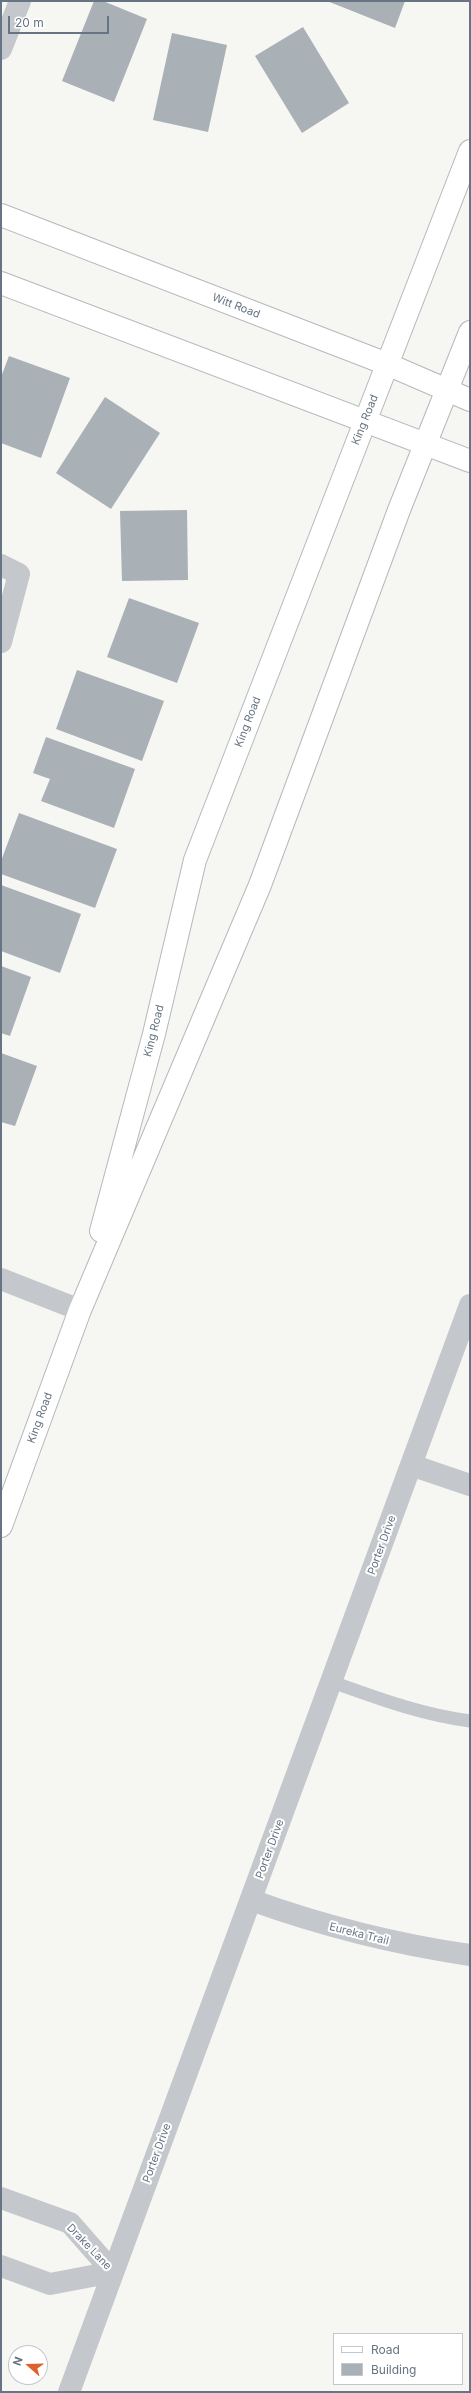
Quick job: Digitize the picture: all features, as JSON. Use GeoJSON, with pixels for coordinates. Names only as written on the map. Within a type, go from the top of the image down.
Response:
{"type":"FeatureCollection","features":[{"type":"Feature","properties":{"kind":"street"},"geometry":{"type":"LineString","coordinates":[[1,49],[20,1]]}},
{"type":"Feature","properties":{"kind":"street","name":"King Road"},"geometry":{"type":"LineString","coordinates":[[80,1310],[154,1034],[195,860],[470,151]]}},
{"type":"Feature","properties":{"kind":"street","name":"Witt Road"},"geometry":{"type":"LineString","coordinates":[[1,216],[387,364],[470,400]]}},
{"type":"Feature","properties":{"kind":"street"},"geometry":{"type":"LineString","coordinates":[[1,283],[470,461]]}},
{"type":"Feature","properties":{"kind":"street","name":"King Road"},"geometry":{"type":"LineString","coordinates":[[1,1526],[80,1310],[260,885],[398,510],[470,332]]}},
{"type":"Feature","properties":{"kind":"street"},"geometry":{"type":"LineString","coordinates":[[1,642],[10,570]]}},
{"type":"Feature","properties":{"kind":"street"},"geometry":{"type":"LineString","coordinates":[[1,1279],[80,1310]]}},
{"type":"Feature","properties":{"kind":"street","name":"Porter Drive"},"geometry":{"type":"LineString","coordinates":[[69,2392],[470,1305]]}},
{"type":"Feature","properties":{"kind":"street"},"geometry":{"type":"LineString","coordinates":[[411,1465],[470,1485]]}},
{"type":"Feature","properties":{"kind":"street","name":"Eureka Trail"},"geometry":{"type":"LineString","coordinates":[[251,1900],[327,1926],[376,1939],[470,1955]]}},
{"type":"Feature","properties":{"kind":"street","name":"Drake Lane"},"geometry":{"type":"LineString","coordinates":[[1,2198],[70,2223],[113,2272]]}},
{"type":"Feature","properties":{"kind":"street","name":"Drake Lane"},"geometry":{"type":"LineString","coordinates":[[1,2266],[50,2284],[113,2272]]}},
{"type":"Feature","properties":{"kind":"lane"},"geometry":{"type":"LineString","coordinates":[[332,1682],[408,1708],[444,1718],[470,1721]]}},
{"type":"Feature","properties":{"kind":"building"},"geometry":{"type":"Polygon","coordinates":[[[94,1],[103,1],[147,19],[114,102],[62,81],[94,1]]]}},
{"type":"Feature","properties":{"kind":"building"},"geometry":{"type":"Polygon","coordinates":[[[327,1],[405,1],[395,28],[327,1]]]}},
{"type":"Feature","properties":{"kind":"building"},"geometry":{"type":"Polygon","coordinates":[[[303,27],[349,103],[302,133],[255,56],[303,27]]]}},
{"type":"Feature","properties":{"kind":"building"},"geometry":{"type":"Polygon","coordinates":[[[172,33],[227,45],[208,132],[153,120],[172,33]]]}},
{"type":"Feature","properties":{"kind":"building"},"geometry":{"type":"Polygon","coordinates":[[[9,356],[70,378],[41,458],[1,443],[1,377],[9,356]]]}},
{"type":"Feature","properties":{"kind":"building"},"geometry":{"type":"Polygon","coordinates":[[[105,397],[160,433],[111,509],[56,473],[105,397]]]}},
{"type":"Feature","properties":{"kind":"building"},"geometry":{"type":"Polygon","coordinates":[[[187,510],[188,580],[122,581],[120,511],[187,510]]]}},
{"type":"Feature","properties":{"kind":"building"},"geometry":{"type":"Polygon","coordinates":[[[129,598],[199,623],[177,683],[107,657],[129,598]]]}},
{"type":"Feature","properties":{"kind":"building"},"geometry":{"type":"Polygon","coordinates":[[[77,670],[164,701],[142,761],[56,729],[77,670]]]}},
{"type":"Feature","properties":{"kind":"building"},"geometry":{"type":"Polygon","coordinates":[[[46,737],[135,769],[114,828],[41,801],[50,779],[33,773],[46,737]]]}},
{"type":"Feature","properties":{"kind":"building"},"geometry":{"type":"Polygon","coordinates":[[[19,813],[117,849],[95,908],[1,874],[1,861],[19,813]]]}},
{"type":"Feature","properties":{"kind":"building"},"geometry":{"type":"Polygon","coordinates":[[[1,885],[81,914],[60,973],[1,951],[1,885]]]}},
{"type":"Feature","properties":{"kind":"building"},"geometry":{"type":"Polygon","coordinates":[[[1,966],[31,977],[10,1036],[1,1033],[1,966]]]}},
{"type":"Feature","properties":{"kind":"building"},"geometry":{"type":"Polygon","coordinates":[[[1,1053],[37,1066],[15,1126],[1,1122],[1,1053]]]}}]}
